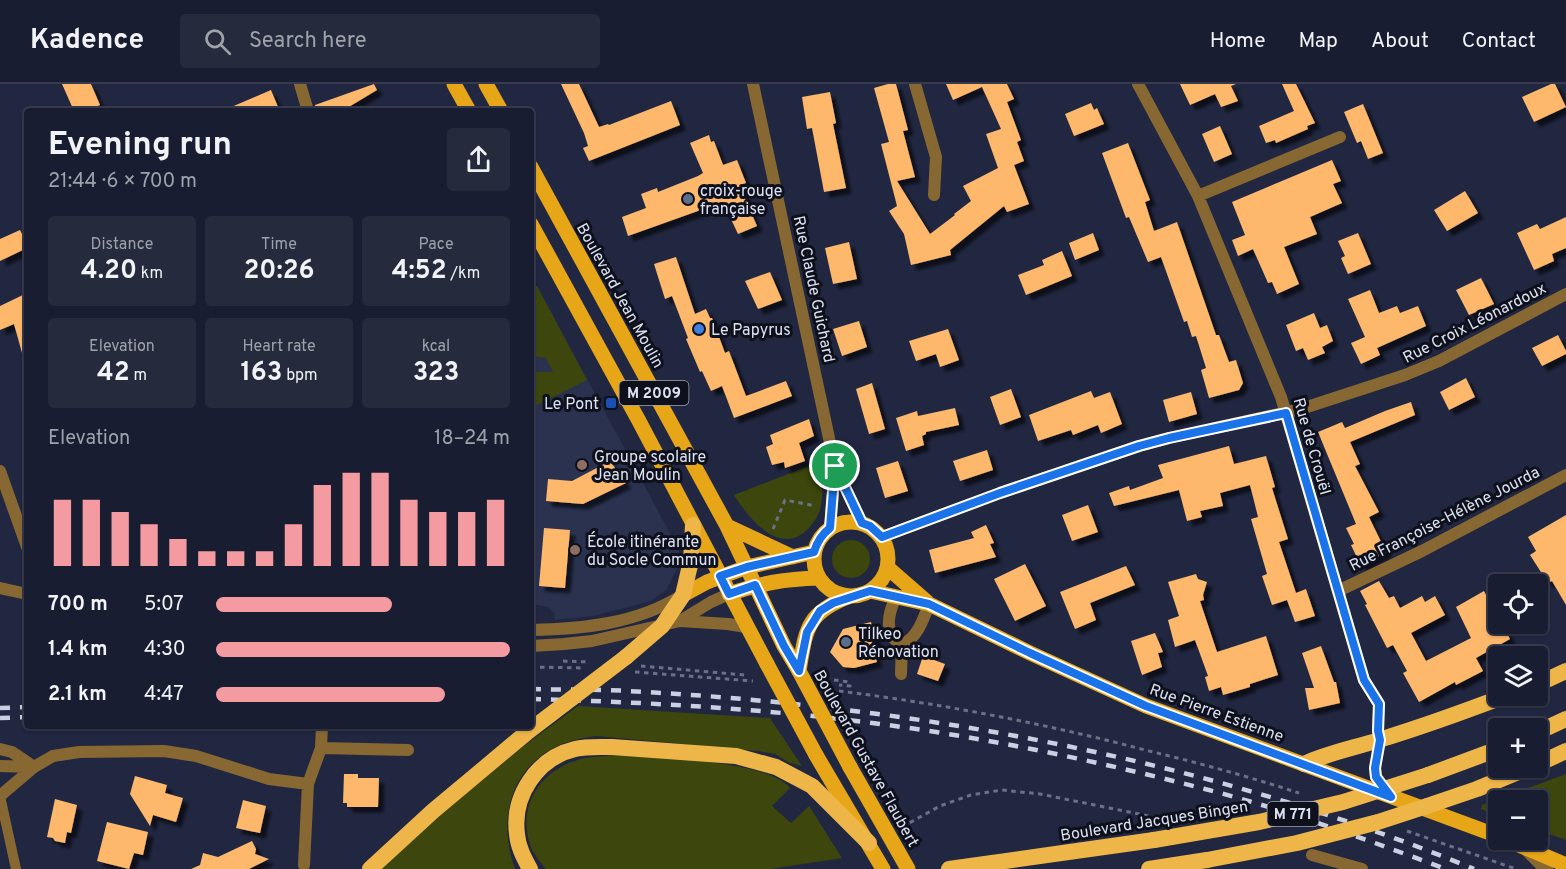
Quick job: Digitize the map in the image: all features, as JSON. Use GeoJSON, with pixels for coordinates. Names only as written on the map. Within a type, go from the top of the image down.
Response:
{"type":"FeatureCollection","features":[{"type":"Feature","properties":{"kind":"highway"},"geometry":{"type":"LineString","coordinates":[[534,728],[633,662],[662,626],[682,595],[691,561],[693,525]]}},
{"type":"Feature","properties":{"kind":"highway"},"geometry":{"type":"LineString","coordinates":[[1548,679],[1566,671]]}},
{"type":"Feature","properties":{"kind":"highway"},"geometry":{"type":"LineString","coordinates":[[1304,764],[1319,756],[1380,740],[1488,702]]}},
{"type":"Feature","properties":{"kind":"highway"},"geometry":{"type":"LineString","coordinates":[[1548,727],[1566,718]]}},
{"type":"Feature","properties":{"kind":"highway"},"geometry":{"type":"LineString","coordinates":[[370,869],[433,811],[532,729]]}},
{"type":"Feature","properties":{"kind":"highway"},"geometry":{"type":"LineString","coordinates":[[531,869],[522,853],[517,834],[517,815],[527,784],[540,767],[559,755],[575,748],[592,746],[736,756],[776,767],[812,786],[869,843]]}},
{"type":"Feature","properties":{"kind":"highway","name":"Boulevard Jacques Bingen"},"geometry":{"type":"LineString","coordinates":[[949,869],[1154,840],[1259,822],[1343,802],[1428,775],[1488,752]]}},
{"type":"Feature","properties":{"kind":"highway"},"geometry":{"type":"LineString","coordinates":[[1548,760],[1562,754]]}},
{"type":"Feature","properties":{"kind":"highway","name":"M 771"},"geometry":{"type":"LineString","coordinates":[[1149,869],[1297,843],[1378,822],[1504,778]]}},
{"type":"Feature","properties":{"kind":"main road"},"geometry":{"type":"LineString","coordinates":[[454,84],[467,108]]}},
{"type":"Feature","properties":{"kind":"main road"},"geometry":{"type":"LineString","coordinates":[[486,84],[499,108]]}},
{"type":"Feature","properties":{"kind":"main road","name":"Boulevard Jean Moulin"},"geometry":{"type":"LineString","coordinates":[[534,172],[727,526],[747,567]]}},
{"type":"Feature","properties":{"kind":"main road","name":"M 2009"},"geometry":{"type":"LineString","coordinates":[[534,230],[746,627],[816,755],[883,869]]}},
{"type":"Feature","properties":{"kind":"main road"},"geometry":{"type":"LineString","coordinates":[[845,522],[862,523],[870,526],[882,537],[887,546],[888,567],[878,585],[870,591],[860,595],[841,595],[832,591],[819,578],[814,552],[822,534],[830,528],[845,522]]}},
{"type":"Feature","properties":{"kind":"main road"},"geometry":{"type":"LineString","coordinates":[[727,526],[793,557]]}},
{"type":"Feature","properties":{"kind":"main road"},"geometry":{"type":"LineString","coordinates":[[682,595],[720,576],[747,567],[814,552]]}},
{"type":"Feature","properties":{"kind":"main road","name":"Boulevard Gustave Flaubert"},"geometry":{"type":"LineString","coordinates":[[747,567],[784,646],[908,869]]}},
{"type":"Feature","properties":{"kind":"main road","name":"Rue Pierre Estienne"},"geometry":{"type":"LineString","coordinates":[[888,567],[929,604]]}},
{"type":"Feature","properties":{"kind":"main road"},"geometry":{"type":"LineString","coordinates":[[729,594],[755,585],[792,579],[819,578]]}},
{"type":"Feature","properties":{"kind":"main road","name":"Rue Pierre Estienne"},"geometry":{"type":"LineString","coordinates":[[870,591],[929,604],[1146,706],[1488,832]]}},
{"type":"Feature","properties":{"kind":"main road"},"geometry":{"type":"LineString","coordinates":[[799,671],[804,640],[812,622],[820,611],[850,596]]}},
{"type":"Feature","properties":{"kind":"main road"},"geometry":{"type":"LineString","coordinates":[[1548,849],[1566,854]]}},
{"type":"Feature","properties":{"kind":"main road"},"geometry":{"type":"LineString","coordinates":[[1530,850],[1566,865]]}},
{"type":"Feature","properties":{"kind":"street"},"geometry":{"type":"LineString","coordinates":[[300,84],[307,108]]}},
{"type":"Feature","properties":{"kind":"street","name":"Rue Claude Guichard"},"geometry":{"type":"LineString","coordinates":[[753,84],[835,466],[862,523]]}},
{"type":"Feature","properties":{"kind":"street"},"geometry":{"type":"LineString","coordinates":[[915,84],[936,157],[934,195]]}},
{"type":"Feature","properties":{"kind":"street","name":"Rue de Crouël"},"geometry":{"type":"LineString","coordinates":[[1137,84],[1198,196],[1281,397],[1364,680],[1379,704],[1380,740],[1375,768],[1376,777],[1391,797]]}},
{"type":"Feature","properties":{"kind":"street"},"geometry":{"type":"LineString","coordinates":[[1198,196],[1340,137]]}},
{"type":"Feature","properties":{"kind":"street","name":"Rue Croix Léonardoux"},"geometry":{"type":"LineString","coordinates":[[882,537],[1000,493],[1139,446],[1286,413],[1406,375],[1439,361],[1566,294]]}},
{"type":"Feature","properties":{"kind":"street","name":"Rue Claude Guichard"},"geometry":{"type":"LineString","coordinates":[[830,528],[835,466]]}},
{"type":"Feature","properties":{"kind":"street"},"geometry":{"type":"LineString","coordinates":[[0,471],[24,539]]}},
{"type":"Feature","properties":{"kind":"street","name":"Rue Françoise-Hélène Jourda"},"geometry":{"type":"LineString","coordinates":[[1338,591],[1422,551],[1566,475]]}},
{"type":"Feature","properties":{"kind":"street"},"geometry":{"type":"LineString","coordinates":[[0,588],[24,593]]}},
{"type":"Feature","properties":{"kind":"street"},"geometry":{"type":"LineString","coordinates":[[534,646],[592,641],[662,626],[680,621],[729,594]]}},
{"type":"Feature","properties":{"kind":"street"},"geometry":{"type":"LineString","coordinates":[[534,630],[562,629],[617,621],[662,608],[682,595]]}},
{"type":"Feature","properties":{"kind":"street"},"geometry":{"type":"LineString","coordinates":[[896,597],[888,618],[892,637],[896,642],[902,644],[911,639],[918,629],[929,604]]}},
{"type":"Feature","properties":{"kind":"street"},"geometry":{"type":"LineString","coordinates":[[680,621],[746,627]]}},
{"type":"Feature","properties":{"kind":"street"},"geometry":{"type":"LineString","coordinates":[[901,674],[902,644]]}},
{"type":"Feature","properties":{"kind":"street"},"geometry":{"type":"LineString","coordinates":[[304,865],[308,784],[321,748],[322,729]]}},
{"type":"Feature","properties":{"kind":"street"},"geometry":{"type":"LineString","coordinates":[[321,748],[408,750]]}},
{"type":"Feature","properties":{"kind":"street"},"geometry":{"type":"LineString","coordinates":[[0,749],[12,752],[34,766]]}},
{"type":"Feature","properties":{"kind":"street"},"geometry":{"type":"LineString","coordinates":[[0,796],[34,766],[53,756],[79,752],[164,751],[196,756],[269,779],[308,784]]}},
{"type":"Feature","properties":{"kind":"street"},"geometry":{"type":"LineString","coordinates":[[0,766],[34,766]]}},
{"type":"Feature","properties":{"kind":"street"},"geometry":{"type":"LineString","coordinates":[[1526,850],[1546,869]]}},
{"type":"Feature","properties":{"kind":"street"},"geometry":{"type":"LineString","coordinates":[[1312,855],[1362,869]]}},
{"type":"Feature","properties":{"kind":"lane"},"geometry":{"type":"LineString","coordinates":[[0,796],[16,869]]}},
{"type":"Feature","properties":{"kind":"path"},"geometry":{"type":"LineString","coordinates":[[770,535],[785,500],[821,507]]}},
{"type":"Feature","properties":{"kind":"path"},"geometry":{"type":"LineString","coordinates":[[561,661],[590,662]]}},
{"type":"Feature","properties":{"kind":"path"},"geometry":{"type":"LineString","coordinates":[[633,662],[746,675]]}},
{"type":"Feature","properties":{"kind":"path"},"geometry":{"type":"LineString","coordinates":[[534,667],[586,668]]}},
{"type":"Feature","properties":{"kind":"path"},"geometry":{"type":"LineString","coordinates":[[635,672],[753,681]]}},
{"type":"Feature","properties":{"kind":"path"},"geometry":{"type":"LineString","coordinates":[[834,680],[849,682],[850,686],[839,686]]}},
{"type":"Feature","properties":{"kind":"path"},"geometry":{"type":"LineString","coordinates":[[839,691],[912,700],[1090,735],[1195,762],[1298,793]]}},
{"type":"Feature","properties":{"kind":"path"},"geometry":{"type":"LineString","coordinates":[[888,834],[940,806],[971,795],[1002,790],[1040,794],[1171,821]]}},
{"type":"Feature","properties":{"kind":"path"},"geometry":{"type":"LineString","coordinates":[[1405,830],[1515,869]]}},
{"type":"Feature","properties":{"kind":"shaded area","name":"Groupe scolaire Jean Moulin"},"geometry":{"type":"Polygon","coordinates":[[[537,286],[679,550],[677,568],[667,589],[651,601],[593,616],[555,620],[554,613],[548,607],[534,605],[534,288],[537,286]]]}},
{"type":"Feature","properties":{"kind":"green space"},"geometry":{"type":"Polygon","coordinates":[[[537,286],[587,380],[534,406],[534,372],[553,372],[546,358],[534,356],[534,288],[537,286]]]}},
{"type":"Feature","properties":{"kind":"green space"},"geometry":{"type":"Polygon","coordinates":[[[819,462],[822,488],[820,508],[808,529],[797,537],[786,539],[765,531],[747,514],[734,495],[819,462]]]}},
{"type":"Feature","properties":{"kind":"green space"},"geometry":{"type":"Polygon","coordinates":[[[851,540],[864,546],[870,559],[864,572],[851,578],[838,572],[832,559],[838,546],[851,540]]]}},
{"type":"Feature","properties":{"kind":"green space"},"geometry":{"type":"Polygon","coordinates":[[[578,706],[770,718],[802,766],[790,763],[775,754],[758,751],[597,736],[572,741],[550,750],[533,763],[520,780],[511,799],[507,821],[509,844],[515,869],[382,869],[426,826],[525,745],[578,706]]]}},
{"type":"Feature","properties":{"kind":"green space"},"geometry":{"type":"Polygon","coordinates":[[[614,755],[707,762],[758,771],[777,778],[790,788],[772,806],[791,823],[809,806],[842,858],[770,869],[546,869],[532,850],[528,834],[529,806],[534,793],[553,772],[566,764],[585,758],[614,755]]]}},
{"type":"Feature","properties":{"kind":"green space"},"geometry":{"type":"Polygon","coordinates":[[[1566,774],[1566,840],[1548,834],[1548,790],[1523,790],[1566,774]]]}},
{"type":"Feature","properties":{"kind":"green space"},"geometry":{"type":"Polygon","coordinates":[[[1488,803],[1488,812],[1481,809],[1482,805],[1488,803]]]}},
{"type":"Feature","properties":{"kind":"building"},"geometry":{"type":"Polygon","coordinates":[[[62,84],[91,84],[100,105],[92,108],[73,108],[62,84]]]}},
{"type":"Feature","properties":{"kind":"building"},"geometry":{"type":"Polygon","coordinates":[[[374,84],[377,90],[347,108],[316,108],[315,105],[374,84]]]}},
{"type":"Feature","properties":{"kind":"building"},"geometry":{"type":"Polygon","coordinates":[[[561,84],[579,84],[599,127],[671,101],[680,125],[589,161],[583,148],[588,146],[584,133],[561,84]]]}},
{"type":"Feature","properties":{"kind":"building"},"geometry":{"type":"Polygon","coordinates":[[[896,84],[908,130],[903,131],[915,177],[897,181],[930,234],[971,201],[963,186],[998,168],[986,134],[1001,129],[982,87],[953,100],[946,84],[1007,84],[1014,99],[1007,102],[1021,140],[1017,142],[1024,161],[1014,165],[1029,204],[1007,212],[1004,206],[950,250],[951,255],[911,265],[904,234],[889,211],[897,206],[881,144],[889,142],[874,88],[896,84]]]}},
{"type":"Feature","properties":{"kind":"building"},"geometry":{"type":"Polygon","coordinates":[[[1180,84],[1236,84],[1231,86],[1238,101],[1221,107],[1215,94],[1190,105],[1180,84]]]}},
{"type":"Feature","properties":{"kind":"building"},"geometry":{"type":"Polygon","coordinates":[[[1282,84],[1296,84],[1315,123],[1307,126],[1308,129],[1276,143],[1275,140],[1266,143],[1259,126],[1294,111],[1282,84]]]}},
{"type":"Feature","properties":{"kind":"building"},"geometry":{"type":"Polygon","coordinates":[[[1555,84],[1566,107],[1534,122],[1522,97],[1555,84]]]}},
{"type":"Feature","properties":{"kind":"building"},"geometry":{"type":"Polygon","coordinates":[[[271,90],[278,107],[276,108],[229,108],[271,90]]]}},
{"type":"Feature","properties":{"kind":"building"},"geometry":{"type":"Polygon","coordinates":[[[830,92],[836,123],[833,124],[846,188],[824,192],[812,128],[807,129],[802,97],[830,92]]]}},
{"type":"Feature","properties":{"kind":"building"},"geometry":{"type":"Polygon","coordinates":[[[1091,103],[1094,110],[1097,108],[1104,124],[1074,136],[1065,114],[1091,103]]]}},
{"type":"Feature","properties":{"kind":"building"},"geometry":{"type":"Polygon","coordinates":[[[1363,104],[1383,153],[1368,159],[1361,141],[1357,143],[1344,112],[1363,104]]]}},
{"type":"Feature","properties":{"kind":"building"},"geometry":{"type":"Polygon","coordinates":[[[1220,126],[1232,154],[1214,162],[1202,134],[1220,126]]]}},
{"type":"Feature","properties":{"kind":"building"},"geometry":{"type":"Polygon","coordinates":[[[709,135],[711,142],[714,141],[723,165],[737,160],[746,183],[739,185],[757,226],[738,234],[723,202],[628,236],[622,217],[646,208],[641,194],[657,188],[658,192],[703,173],[690,143],[709,135]]]}},
{"type":"Feature","properties":{"kind":"building"},"geometry":{"type":"Polygon","coordinates":[[[1128,143],[1150,200],[1145,202],[1154,231],[1177,222],[1216,335],[1219,335],[1229,362],[1236,360],[1243,383],[1239,390],[1209,398],[1201,370],[1206,368],[1196,336],[1192,337],[1187,321],[1184,322],[1161,257],[1148,262],[1129,217],[1126,218],[1102,153],[1128,143]]]}},
{"type":"Feature","properties":{"kind":"building"},"geometry":{"type":"Polygon","coordinates":[[[1332,160],[1341,181],[1333,184],[1342,203],[1310,217],[1317,234],[1284,247],[1299,284],[1277,294],[1272,282],[1268,283],[1253,249],[1238,256],[1232,240],[1245,235],[1232,202],[1332,160]]]}},
{"type":"Feature","properties":{"kind":"building"},"geometry":{"type":"Polygon","coordinates":[[[1465,191],[1478,213],[1447,231],[1434,210],[1465,191]]]}},
{"type":"Feature","properties":{"kind":"building"},"geometry":{"type":"Polygon","coordinates":[[[1566,217],[1566,248],[1552,254],[1554,261],[1534,270],[1517,233],[1537,224],[1540,229],[1566,217]]]}},
{"type":"Feature","properties":{"kind":"building"},"geometry":{"type":"Polygon","coordinates":[[[20,230],[24,238],[24,249],[0,261],[0,239],[20,230]]]}},
{"type":"Feature","properties":{"kind":"building"},"geometry":{"type":"Polygon","coordinates":[[[1093,233],[1099,250],[1075,260],[1069,243],[1093,233]]]}},
{"type":"Feature","properties":{"kind":"building"},"geometry":{"type":"Polygon","coordinates":[[[1358,233],[1371,264],[1348,274],[1341,258],[1345,256],[1338,241],[1358,233]]]}},
{"type":"Feature","properties":{"kind":"building"},"geometry":{"type":"Polygon","coordinates":[[[849,242],[857,279],[833,284],[825,248],[849,242]]]}},
{"type":"Feature","properties":{"kind":"building"},"geometry":{"type":"Polygon","coordinates":[[[1062,251],[1072,276],[1026,295],[1018,275],[1044,265],[1042,260],[1062,251]]]}},
{"type":"Feature","properties":{"kind":"building"},"geometry":{"type":"Polygon","coordinates":[[[676,257],[695,314],[706,309],[712,318],[725,353],[729,351],[746,396],[786,381],[792,396],[734,418],[722,386],[711,391],[686,339],[688,338],[672,296],[665,299],[654,264],[676,257]]]}},
{"type":"Feature","properties":{"kind":"building"},"geometry":{"type":"Polygon","coordinates":[[[770,272],[782,300],[758,309],[745,281],[770,272]]]}},
{"type":"Feature","properties":{"kind":"building"},"geometry":{"type":"Polygon","coordinates":[[[1481,278],[1494,304],[1469,315],[1456,290],[1481,278]]]}},
{"type":"Feature","properties":{"kind":"building"},"geometry":{"type":"Polygon","coordinates":[[[1370,290],[1379,313],[1397,306],[1400,313],[1418,306],[1426,326],[1377,348],[1380,355],[1361,364],[1351,343],[1365,337],[1348,299],[1370,290]]]}},
{"type":"Feature","properties":{"kind":"building"},"geometry":{"type":"Polygon","coordinates":[[[24,294],[24,353],[22,353],[14,324],[0,330],[0,306],[24,294]]]}},
{"type":"Feature","properties":{"kind":"building"},"geometry":{"type":"Polygon","coordinates":[[[1314,313],[1320,328],[1327,325],[1333,341],[1322,347],[1325,353],[1308,360],[1303,348],[1296,351],[1286,325],[1314,313]]]}},
{"type":"Feature","properties":{"kind":"building"},"geometry":{"type":"Polygon","coordinates":[[[859,321],[867,347],[842,356],[833,329],[859,321]]]}},
{"type":"Feature","properties":{"kind":"building"},"geometry":{"type":"Polygon","coordinates":[[[948,329],[959,360],[940,367],[936,354],[916,361],[909,341],[948,329]]]}},
{"type":"Feature","properties":{"kind":"building"},"geometry":{"type":"Polygon","coordinates":[[[1558,335],[1566,354],[1542,366],[1532,348],[1558,335]]]}},
{"type":"Feature","properties":{"kind":"building"},"geometry":{"type":"Polygon","coordinates":[[[1466,378],[1475,397],[1449,410],[1440,392],[1466,378]]]}},
{"type":"Feature","properties":{"kind":"building"},"geometry":{"type":"Polygon","coordinates":[[[872,383],[885,429],[869,434],[856,389],[872,383]]]}},
{"type":"Feature","properties":{"kind":"building"},"geometry":{"type":"Polygon","coordinates":[[[1011,389],[1021,417],[1000,425],[990,397],[1011,389]]]}},
{"type":"Feature","properties":{"kind":"building"},"geometry":{"type":"Polygon","coordinates":[[[1091,391],[1094,398],[1110,392],[1122,424],[1101,433],[1098,425],[1073,435],[1071,430],[1038,441],[1029,415],[1091,391]]]}},
{"type":"Feature","properties":{"kind":"building"},"geometry":{"type":"Polygon","coordinates":[[[1191,392],[1197,414],[1169,422],[1163,400],[1191,392]]]}},
{"type":"Feature","properties":{"kind":"building"},"geometry":{"type":"Polygon","coordinates":[[[1411,402],[1415,415],[1350,442],[1360,464],[1355,466],[1379,512],[1369,517],[1386,552],[1361,566],[1346,528],[1356,524],[1318,432],[1342,422],[1345,428],[1411,402]]]}},
{"type":"Feature","properties":{"kind":"building"},"geometry":{"type":"Polygon","coordinates":[[[955,408],[959,425],[926,432],[922,436],[924,445],[906,451],[896,418],[917,411],[918,416],[955,408]]]}},
{"type":"Feature","properties":{"kind":"building"},"geometry":{"type":"Polygon","coordinates":[[[809,419],[814,436],[799,443],[805,461],[785,468],[784,462],[772,465],[766,447],[773,444],[770,435],[809,419]]]}},
{"type":"Feature","properties":{"kind":"building"},"geometry":{"type":"Polygon","coordinates":[[[1229,446],[1234,464],[1266,456],[1275,487],[1272,488],[1288,539],[1279,542],[1296,593],[1306,589],[1315,616],[1295,622],[1287,600],[1272,605],[1262,576],[1267,574],[1251,519],[1258,517],[1250,485],[1220,493],[1223,506],[1200,511],[1202,517],[1187,521],[1179,490],[1114,506],[1109,493],[1129,486],[1130,490],[1163,478],[1158,465],[1229,446]]]}},
{"type":"Feature","properties":{"kind":"building"},"geometry":{"type":"Polygon","coordinates":[[[987,450],[993,470],[960,481],[953,461],[987,450]]]}},
{"type":"Feature","properties":{"kind":"building"},"geometry":{"type":"Polygon","coordinates":[[[610,461],[626,483],[583,504],[546,501],[548,479],[572,481],[610,461]]]}},
{"type":"Feature","properties":{"kind":"building"},"geometry":{"type":"Polygon","coordinates":[[[898,461],[908,491],[885,498],[876,468],[898,461]]]}},
{"type":"Feature","properties":{"kind":"building"},"geometry":{"type":"Polygon","coordinates":[[[1088,505],[1098,532],[1072,541],[1062,515],[1088,505]]]}},
{"type":"Feature","properties":{"kind":"building"},"geometry":{"type":"Polygon","coordinates":[[[1566,515],[1566,605],[1552,581],[1548,583],[1548,574],[1542,574],[1530,555],[1536,551],[1528,537],[1566,515]]]}},
{"type":"Feature","properties":{"kind":"building"},"geometry":{"type":"Polygon","coordinates":[[[986,525],[994,543],[990,544],[996,557],[935,573],[929,550],[974,538],[971,532],[986,525]]]}},
{"type":"Feature","properties":{"kind":"building"},"geometry":{"type":"Polygon","coordinates":[[[544,528],[570,530],[565,588],[539,586],[544,528]]]}},
{"type":"Feature","properties":{"kind":"building"},"geometry":{"type":"Polygon","coordinates":[[[1025,564],[1046,606],[1015,621],[994,579],[1025,564]]]}},
{"type":"Feature","properties":{"kind":"building"},"geometry":{"type":"Polygon","coordinates":[[[1126,566],[1135,585],[1090,603],[1096,620],[1075,629],[1060,592],[1126,566]]]}},
{"type":"Feature","properties":{"kind":"building"},"geometry":{"type":"Polygon","coordinates":[[[1196,574],[1198,579],[1207,582],[1203,595],[1204,600],[1200,601],[1217,652],[1266,636],[1278,675],[1223,695],[1221,687],[1209,691],[1205,677],[1208,676],[1195,640],[1175,647],[1168,620],[1179,616],[1168,582],[1196,574]]]}},
{"type":"Feature","properties":{"kind":"building"},"geometry":{"type":"Polygon","coordinates":[[[1379,581],[1389,598],[1394,596],[1400,608],[1422,596],[1425,602],[1435,596],[1445,615],[1411,633],[1426,661],[1471,638],[1456,607],[1484,591],[1488,599],[1488,634],[1507,634],[1510,639],[1497,646],[1488,646],[1488,651],[1476,658],[1483,671],[1456,685],[1455,682],[1419,702],[1403,673],[1407,671],[1393,645],[1387,648],[1360,591],[1379,581]]]}},
{"type":"Feature","properties":{"kind":"building"},"geometry":{"type":"Polygon","coordinates":[[[871,622],[876,641],[872,642],[877,662],[854,668],[843,667],[830,652],[843,629],[871,622]]]}},
{"type":"Feature","properties":{"kind":"building"},"geometry":{"type":"Polygon","coordinates":[[[1155,633],[1163,652],[1158,653],[1162,667],[1142,675],[1131,641],[1155,633]]]}},
{"type":"Feature","properties":{"kind":"building"},"geometry":{"type":"Polygon","coordinates":[[[1321,646],[1334,682],[1336,682],[1340,703],[1309,710],[1305,688],[1314,688],[1302,653],[1321,646]]]}},
{"type":"Feature","properties":{"kind":"building"},"geometry":{"type":"Polygon","coordinates":[[[923,656],[945,664],[938,681],[917,674],[923,656]]]}},
{"type":"Feature","properties":{"kind":"building"},"geometry":{"type":"Polygon","coordinates":[[[344,774],[358,774],[358,778],[379,778],[378,807],[347,807],[347,803],[343,803],[344,774]]]}},
{"type":"Feature","properties":{"kind":"building"},"geometry":{"type":"Polygon","coordinates":[[[135,776],[167,785],[165,793],[183,798],[176,822],[153,815],[150,826],[130,794],[135,776]]]}},
{"type":"Feature","properties":{"kind":"building"},"geometry":{"type":"Polygon","coordinates":[[[55,799],[77,805],[71,833],[67,832],[65,843],[47,837],[55,799]]]}},
{"type":"Feature","properties":{"kind":"building"},"geometry":{"type":"Polygon","coordinates":[[[243,800],[266,806],[260,833],[236,828],[243,800]]]}},
{"type":"Feature","properties":{"kind":"building"},"geometry":{"type":"Polygon","coordinates":[[[107,822],[148,832],[143,855],[134,853],[129,869],[97,861],[107,822]]]}},
{"type":"Feature","properties":{"kind":"building"},"geometry":{"type":"Polygon","coordinates":[[[252,841],[256,849],[255,854],[269,859],[249,869],[191,869],[200,865],[203,853],[218,857],[252,841]]]}},
{"type":"Feature","properties":{"kind":"railway"},"geometry":{"type":"LineString","coordinates":[[534,689],[628,691],[736,698],[952,725],[1059,744],[1165,768],[1270,797],[1373,830],[1474,869]]}},
{"type":"Feature","properties":{"kind":"railway"},"geometry":{"type":"LineString","coordinates":[[534,699],[740,709],[823,717],[907,728],[1036,750],[1121,768],[1236,797],[1327,826],[1446,869]]}},
{"type":"Feature","properties":{"kind":"railway"},"geometry":{"type":"LineString","coordinates":[[0,708],[24,707]]}},
{"type":"Feature","properties":{"kind":"railway"},"geometry":{"type":"LineString","coordinates":[[0,718],[24,717]]}},
{"type":"Feature","properties":{"kind":"place","name":"croix-rouge française"},"geometry":{"type":"Point","coordinates":[688,199]}},
{"type":"Feature","properties":{"kind":"place","name":"Le Papyrus"},"geometry":{"type":"Point","coordinates":[699,329]}},
{"type":"Feature","properties":{"kind":"place","name":"Le Pont"},"geometry":{"type":"Point","coordinates":[611,403]}},
{"type":"Feature","properties":{"kind":"place","name":"Groupe scolaire Jean Moulin"},"geometry":{"type":"Point","coordinates":[582,465]}},
{"type":"Feature","properties":{"kind":"place","name":"École itinérante du Socle Commun"},"geometry":{"type":"Point","coordinates":[575,550]}},
{"type":"Feature","properties":{"kind":"place","name":"Tilkeo Rénovation"},"geometry":{"type":"Point","coordinates":[846,642]}},
{"type":"Feature","properties":{"kind":"route"},"geometry":{"type":"LineString","coordinates":[[1286,413],[1364,680],[1379,704],[1380,740],[1375,768],[1376,777],[1391,797],[1146,706],[929,604],[870,591],[850,596],[820,611],[804,640],[799,671],[784,646],[755,585],[729,594],[720,576],[747,567],[814,552],[822,534],[830,528],[835,466],[862,523],[870,526],[882,537],[1106,456],[1169,438],[1286,413]]}}]}
